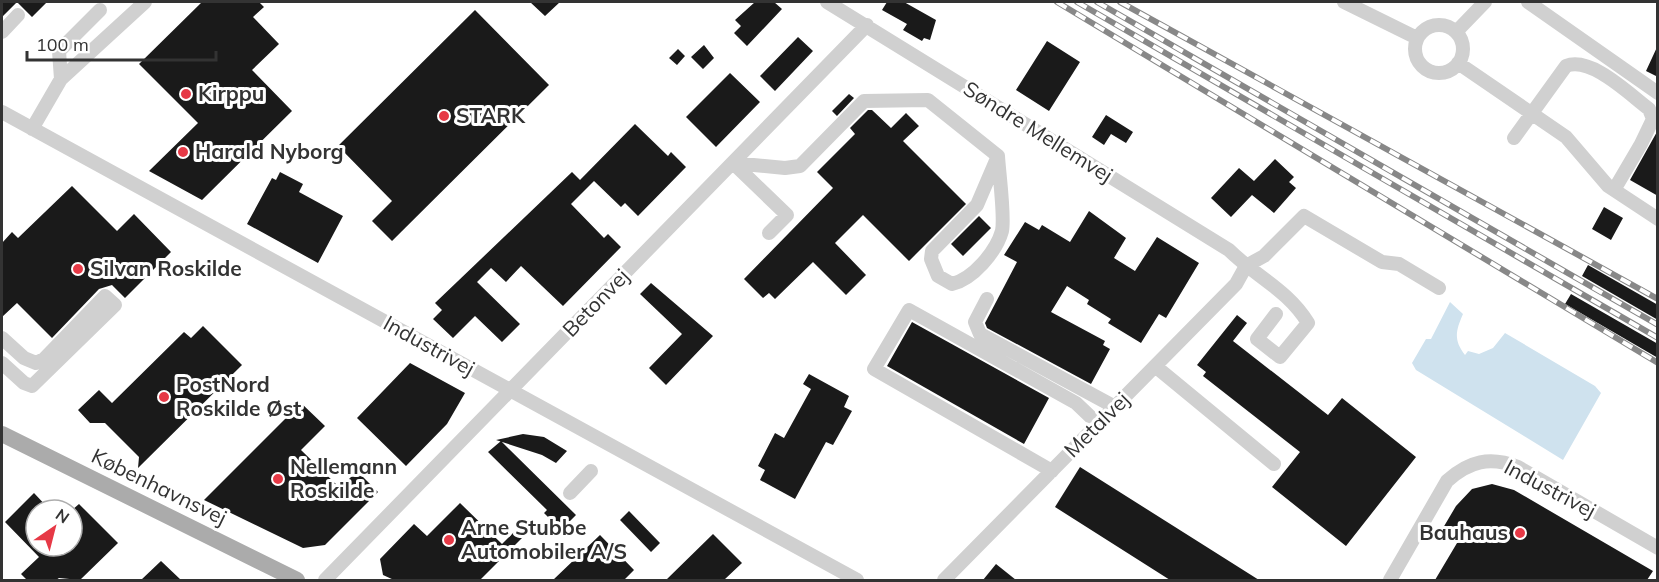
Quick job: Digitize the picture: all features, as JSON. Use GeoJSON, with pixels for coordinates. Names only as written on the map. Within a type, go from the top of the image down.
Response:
{"type":"FeatureCollection","features":[{"type":"Feature","properties":{"kind":"main road","name":"Københavnsvej"},"geometry":{"type":"LineString","coordinates":[[2,434],[297,580]]}},
{"type":"Feature","properties":{"kind":"street"},"geometry":{"type":"LineString","coordinates":[[32,129],[61,78],[145,2]]}},
{"type":"Feature","properties":{"kind":"street","name":"Søndre Mellemvej"},"geometry":{"type":"LineString","coordinates":[[827,2],[1230,250],[1246,266],[1264,275],[1298,306],[1308,322],[1280,357],[1257,339],[1276,314]]}},
{"type":"Feature","properties":{"kind":"street"},"geometry":{"type":"LineString","coordinates":[[1344,2],[1417,38]]}},
{"type":"Feature","properties":{"kind":"street"},"geometry":{"type":"LineString","coordinates":[[1456,32],[1485,2]]}},
{"type":"Feature","properties":{"kind":"street"},"geometry":{"type":"LineString","coordinates":[[1528,2],[1658,93]]}},
{"type":"Feature","properties":{"kind":"street"},"geometry":{"type":"LineString","coordinates":[[61,78],[59,51],[100,10]]}},
{"type":"Feature","properties":{"kind":"street"},"geometry":{"type":"LineString","coordinates":[[2,32],[18,15]]}},
{"type":"Feature","properties":{"kind":"street","name":"Betonvej"},"geometry":{"type":"LineString","coordinates":[[325,580],[867,25]]}},
{"type":"Feature","properties":{"kind":"street"},"geometry":{"type":"LineString","coordinates":[[1435,25],[1442,25],[1456,32],[1462,41],[1463,53],[1458,63],[1445,72],[1428,71],[1416,57],[1417,38],[1435,25]]}},
{"type":"Feature","properties":{"kind":"street"},"geometry":{"type":"LineString","coordinates":[[1458,63],[1566,137],[1614,190],[1658,219]]}},
{"type":"Feature","properties":{"kind":"street"},"geometry":{"type":"LineString","coordinates":[[1514,138],[1566,66],[1574,63],[1590,65],[1649,109],[1653,119],[1614,190]]}},
{"type":"Feature","properties":{"kind":"street"},"geometry":{"type":"LineString","coordinates":[[733,163],[801,166],[864,101],[928,100],[998,156],[1002,231],[991,250],[968,277],[952,284],[944,281],[933,268],[932,251],[977,205],[998,156]]}},
{"type":"Feature","properties":{"kind":"street","name":"Industrivej"},"geometry":{"type":"LineString","coordinates":[[2,112],[366,304],[511,390],[857,580]]}},
{"type":"Feature","properties":{"kind":"street"},"geometry":{"type":"LineString","coordinates":[[733,163],[787,215],[769,233]]}},
{"type":"Feature","properties":{"kind":"street"},"geometry":{"type":"LineString","coordinates":[[1246,266],[1264,256],[1304,216],[1382,262],[1399,264],[1439,288]]}},
{"type":"Feature","properties":{"kind":"street","name":"Metalvej"},"geometry":{"type":"LineString","coordinates":[[944,580],[1236,284],[1246,266]]}},
{"type":"Feature","properties":{"kind":"street"},"geometry":{"type":"LineString","coordinates":[[2,338],[24,358],[36,363],[44,359],[105,296],[115,305],[34,385],[29,386],[24,383],[2,363]]}},
{"type":"Feature","properties":{"kind":"street"},"geometry":{"type":"LineString","coordinates":[[987,299],[975,322],[980,334],[1115,406]]}},
{"type":"Feature","properties":{"kind":"street"},"geometry":{"type":"LineString","coordinates":[[1052,471],[874,369],[909,310],[1076,403],[1098,424]]}},
{"type":"Feature","properties":{"kind":"street"},"geometry":{"type":"LineString","coordinates":[[1155,366],[1274,464]]}},
{"type":"Feature","properties":{"kind":"street","name":"Industrivej"},"geometry":{"type":"LineString","coordinates":[[1390,580],[1447,481],[1460,469],[1478,462],[1502,461],[1518,467],[1658,548]]}},
{"type":"Feature","properties":{"kind":"street"},"geometry":{"type":"LineString","coordinates":[[570,493],[591,471]]}},
{"type":"Feature","properties":{"kind":"water"},"geometry":{"type":"Polygon","coordinates":[[[1450,302],[1463,314],[1457,340],[1465,355],[1468,351],[1479,354],[1493,348],[1505,333],[1595,386],[1601,393],[1563,460],[1416,370],[1412,363],[1426,339],[1431,339],[1450,302]]]}},
{"type":"Feature","properties":{"kind":"building"},"geometry":{"type":"Polygon","coordinates":[[[2,2],[17,2],[2,17],[2,2]]]}},
{"type":"Feature","properties":{"kind":"building"},"geometry":{"type":"Polygon","coordinates":[[[17,2],[47,2],[32,17],[17,2]]]}},
{"type":"Feature","properties":{"kind":"building"},"geometry":{"type":"Polygon","coordinates":[[[202,2],[259,2],[264,7],[253,17],[279,44],[252,70],[292,111],[202,200],[149,171],[198,123],[139,64],[202,2]]]}},
{"type":"Feature","properties":{"kind":"building"},"geometry":{"type":"Polygon","coordinates":[[[530,2],[560,2],[545,16],[530,2]]]}},
{"type":"Feature","properties":{"kind":"building"},"geometry":{"type":"Polygon","coordinates":[[[755,2],[774,2],[782,9],[747,46],[734,33],[741,26],[735,20],[755,2]]]}},
{"type":"Feature","properties":{"kind":"building"},"geometry":{"type":"Polygon","coordinates":[[[887,2],[904,2],[936,20],[930,40],[924,38],[922,41],[903,30],[907,24],[882,10],[887,2]]]}},
{"type":"Feature","properties":{"kind":"building","name":"STARK"},"geometry":{"type":"Polygon","coordinates":[[[475,10],[549,85],[392,241],[372,221],[392,201],[338,146],[475,10]]]}},
{"type":"Feature","properties":{"kind":"building"},"geometry":{"type":"Polygon","coordinates":[[[798,37],[813,51],[775,91],[760,76],[798,37]]]}},
{"type":"Feature","properties":{"kind":"building"},"geometry":{"type":"Polygon","coordinates":[[[1047,41],[1080,62],[1049,111],[1016,90],[1047,41]]]}},
{"type":"Feature","properties":{"kind":"building"},"geometry":{"type":"Polygon","coordinates":[[[704,45],[714,58],[703,69],[691,57],[704,45]]]}},
{"type":"Feature","properties":{"kind":"building"},"geometry":{"type":"Polygon","coordinates":[[[1658,45],[1658,77],[1646,71],[1658,45]]]}},
{"type":"Feature","properties":{"kind":"building"},"geometry":{"type":"Polygon","coordinates":[[[678,49],[685,56],[677,65],[669,58],[678,49]]]}},
{"type":"Feature","properties":{"kind":"building"},"geometry":{"type":"Polygon","coordinates":[[[730,73],[760,102],[716,147],[686,117],[730,73]]]}},
{"type":"Feature","properties":{"kind":"building"},"geometry":{"type":"Polygon","coordinates":[[[849,94],[854,98],[837,116],[832,111],[849,94]]]}},
{"type":"Feature","properties":{"kind":"building"},"geometry":{"type":"Polygon","coordinates":[[[868,110],[872,110],[891,128],[906,113],[919,126],[903,141],[966,204],[909,261],[863,215],[835,243],[866,275],[846,295],[813,262],[775,299],[769,293],[763,298],[744,279],[833,188],[817,172],[855,134],[850,128],[868,110]]]}},
{"type":"Feature","properties":{"kind":"building"},"geometry":{"type":"Polygon","coordinates":[[[1106,115],[1133,132],[1126,143],[1111,134],[1104,145],[1092,137],[1106,115]]]}},
{"type":"Feature","properties":{"kind":"building"},"geometry":{"type":"Polygon","coordinates":[[[635,124],[668,156],[671,152],[686,167],[638,216],[625,203],[621,207],[594,181],[571,204],[604,238],[608,234],[621,247],[563,306],[521,266],[506,282],[491,268],[477,282],[520,324],[502,342],[475,316],[453,338],[433,319],[442,310],[435,303],[572,172],[580,180],[635,124]]]}},
{"type":"Feature","properties":{"kind":"building"},"geometry":{"type":"Polygon","coordinates":[[[1658,130],[1658,196],[1630,180],[1658,130]]]}},
{"type":"Feature","properties":{"kind":"building"},"geometry":{"type":"Polygon","coordinates":[[[1275,159],[1294,177],[1289,182],[1296,188],[1274,213],[1252,195],[1231,217],[1211,198],[1239,168],[1254,181],[1275,159]]]}},
{"type":"Feature","properties":{"kind":"building"},"geometry":{"type":"Polygon","coordinates":[[[280,172],[303,184],[299,192],[343,216],[318,263],[247,224],[272,178],[276,180],[280,172]]]}},
{"type":"Feature","properties":{"kind":"building","name":"Silvan Roskilde"},"geometry":{"type":"Polygon","coordinates":[[[72,186],[117,231],[134,214],[171,252],[125,298],[112,285],[99,289],[52,338],[17,303],[2,317],[2,243],[12,232],[18,238],[72,186]]]}},
{"type":"Feature","properties":{"kind":"building"},"geometry":{"type":"Polygon","coordinates":[[[1604,207],[1623,218],[1611,240],[1592,229],[1604,207]]]}},
{"type":"Feature","properties":{"kind":"building"},"geometry":{"type":"Polygon","coordinates":[[[1089,211],[1126,238],[1114,258],[1135,271],[1157,237],[1199,263],[1166,318],[1159,314],[1141,343],[1108,323],[1111,319],[1087,304],[1089,300],[1067,286],[1051,312],[1105,341],[1103,345],[1110,349],[1091,384],[987,328],[985,323],[1017,262],[1004,255],[1025,222],[1039,230],[1042,225],[1070,242],[1089,211]]]}},
{"type":"Feature","properties":{"kind":"building"},"geometry":{"type":"Polygon","coordinates":[[[979,216],[991,228],[963,256],[951,244],[979,216]]]}},
{"type":"Feature","properties":{"kind":"building"},"geometry":{"type":"Polygon","coordinates":[[[1588,265],[1658,305],[1658,320],[1582,276],[1588,265]]]}},
{"type":"Feature","properties":{"kind":"building"},"geometry":{"type":"Polygon","coordinates":[[[651,283],[713,336],[666,385],[649,368],[682,334],[640,294],[651,283]]]}},
{"type":"Feature","properties":{"kind":"building"},"geometry":{"type":"Polygon","coordinates":[[[1571,294],[1658,344],[1658,358],[1565,304],[1571,294]]]}},
{"type":"Feature","properties":{"kind":"building"},"geometry":{"type":"Polygon","coordinates":[[[1237,315],[1247,323],[1233,341],[1328,415],[1342,398],[1416,457],[1346,546],[1272,487],[1300,452],[1203,376],[1206,372],[1197,365],[1237,315]]]}},
{"type":"Feature","properties":{"kind":"building"},"geometry":{"type":"Polygon","coordinates":[[[912,322],[1049,398],[1024,444],[887,366],[912,322]]]}},
{"type":"Feature","properties":{"kind":"building","name":"PostNord Roskilde Øst"},"geometry":{"type":"Polygon","coordinates":[[[203,326],[242,365],[138,468],[139,457],[105,423],[90,423],[78,410],[99,390],[112,403],[184,332],[191,338],[203,326]]]}},
{"type":"Feature","properties":{"kind":"building"},"geometry":{"type":"Polygon","coordinates":[[[410,363],[465,393],[447,424],[406,466],[357,418],[410,363]]]}},
{"type":"Feature","properties":{"kind":"building"},"geometry":{"type":"Polygon","coordinates":[[[809,374],[849,396],[844,407],[852,411],[833,445],[826,442],[795,499],[760,480],[765,470],[758,466],[775,433],[784,438],[811,389],[803,384],[809,374]]]}},
{"type":"Feature","properties":{"kind":"building","name":"Nellemann Roskilde"},"geometry":{"type":"Polygon","coordinates":[[[301,403],[325,426],[301,450],[340,488],[357,471],[378,492],[325,545],[303,548],[204,500],[301,403]]]}},
{"type":"Feature","properties":{"kind":"building"},"geometry":{"type":"Polygon","coordinates":[[[523,434],[544,437],[567,451],[556,463],[542,455],[496,440],[523,434]]]}},
{"type":"Feature","properties":{"kind":"building"},"geometry":{"type":"Polygon","coordinates":[[[501,441],[576,515],[561,530],[544,513],[547,510],[488,452],[501,441]]]}},
{"type":"Feature","properties":{"kind":"building"},"geometry":{"type":"Polygon","coordinates":[[[1080,467],[1259,580],[1170,580],[1055,507],[1080,467]]]}},
{"type":"Feature","properties":{"kind":"building","name":"Bauhaus"},"geometry":{"type":"Polygon","coordinates":[[[1492,484],[1514,490],[1653,571],[1647,580],[1435,580],[1460,538],[1443,528],[1456,506],[1472,489],[1492,484]]]}},
{"type":"Feature","properties":{"kind":"building"},"geometry":{"type":"Polygon","coordinates":[[[34,493],[39,498],[29,498],[34,493]]]}},
{"type":"Feature","properties":{"kind":"building"},"geometry":{"type":"Polygon","coordinates":[[[24,503],[24,542],[5,522],[24,503]]]}},
{"type":"Feature","properties":{"kind":"building","name":"Arne Stubbe Automobiler A/S"},"geometry":{"type":"Polygon","coordinates":[[[460,503],[502,544],[517,529],[524,536],[480,580],[394,580],[383,575],[380,559],[414,524],[427,536],[460,503]]]}},
{"type":"Feature","properties":{"kind":"building"},"geometry":{"type":"Polygon","coordinates":[[[84,509],[118,543],[80,580],[59,578],[56,580],[27,580],[21,574],[38,558],[84,558],[84,509]]]}},
{"type":"Feature","properties":{"kind":"building"},"geometry":{"type":"Polygon","coordinates":[[[629,511],[660,543],[651,552],[620,520],[629,511]]]}},
{"type":"Feature","properties":{"kind":"building"},"geometry":{"type":"Polygon","coordinates":[[[713,534],[742,563],[724,580],[666,580],[713,534]]]}},
{"type":"Feature","properties":{"kind":"building"},"geometry":{"type":"Polygon","coordinates":[[[600,535],[634,570],[624,580],[553,580],[600,535]]]}},
{"type":"Feature","properties":{"kind":"building"},"geometry":{"type":"Polygon","coordinates":[[[161,561],[181,580],[141,580],[161,561]]]}},
{"type":"Feature","properties":{"kind":"building"},"geometry":{"type":"Polygon","coordinates":[[[996,564],[1016,580],[983,580],[996,564]]]}},
{"type":"Feature","properties":{"kind":"railway"},"geometry":{"type":"LineString","coordinates":[[1057,2],[1658,363]]}},
{"type":"Feature","properties":{"kind":"railway"},"geometry":{"type":"LineString","coordinates":[[1077,2],[1658,338]]}},
{"type":"Feature","properties":{"kind":"railway"},"geometry":{"type":"LineString","coordinates":[[1097,2],[1658,325]]}},
{"type":"Feature","properties":{"kind":"railway"},"geometry":{"type":"LineString","coordinates":[[1120,2],[1658,299]]}},
{"type":"Feature","properties":{"kind":"place","name":"Kirppu"},"geometry":{"type":"Point","coordinates":[186,94]}},
{"type":"Feature","properties":{"kind":"place","name":"STARK"},"geometry":{"type":"Point","coordinates":[444,116]}},
{"type":"Feature","properties":{"kind":"place","name":"Harald Nyborg"},"geometry":{"type":"Point","coordinates":[183,152]}},
{"type":"Feature","properties":{"kind":"place","name":"Silvan Roskilde"},"geometry":{"type":"Point","coordinates":[78,269]}},
{"type":"Feature","properties":{"kind":"place","name":"PostNord Roskilde Øst"},"geometry":{"type":"Point","coordinates":[164,397]}},
{"type":"Feature","properties":{"kind":"place","name":"Nellemann Roskilde"},"geometry":{"type":"Point","coordinates":[278,479]}},
{"type":"Feature","properties":{"kind":"place","name":"Bauhaus"},"geometry":{"type":"Point","coordinates":[1520,533]}},
{"type":"Feature","properties":{"kind":"place","name":"Arne Stubbe Automobiler A/S"},"geometry":{"type":"Point","coordinates":[449,540]}}]}
